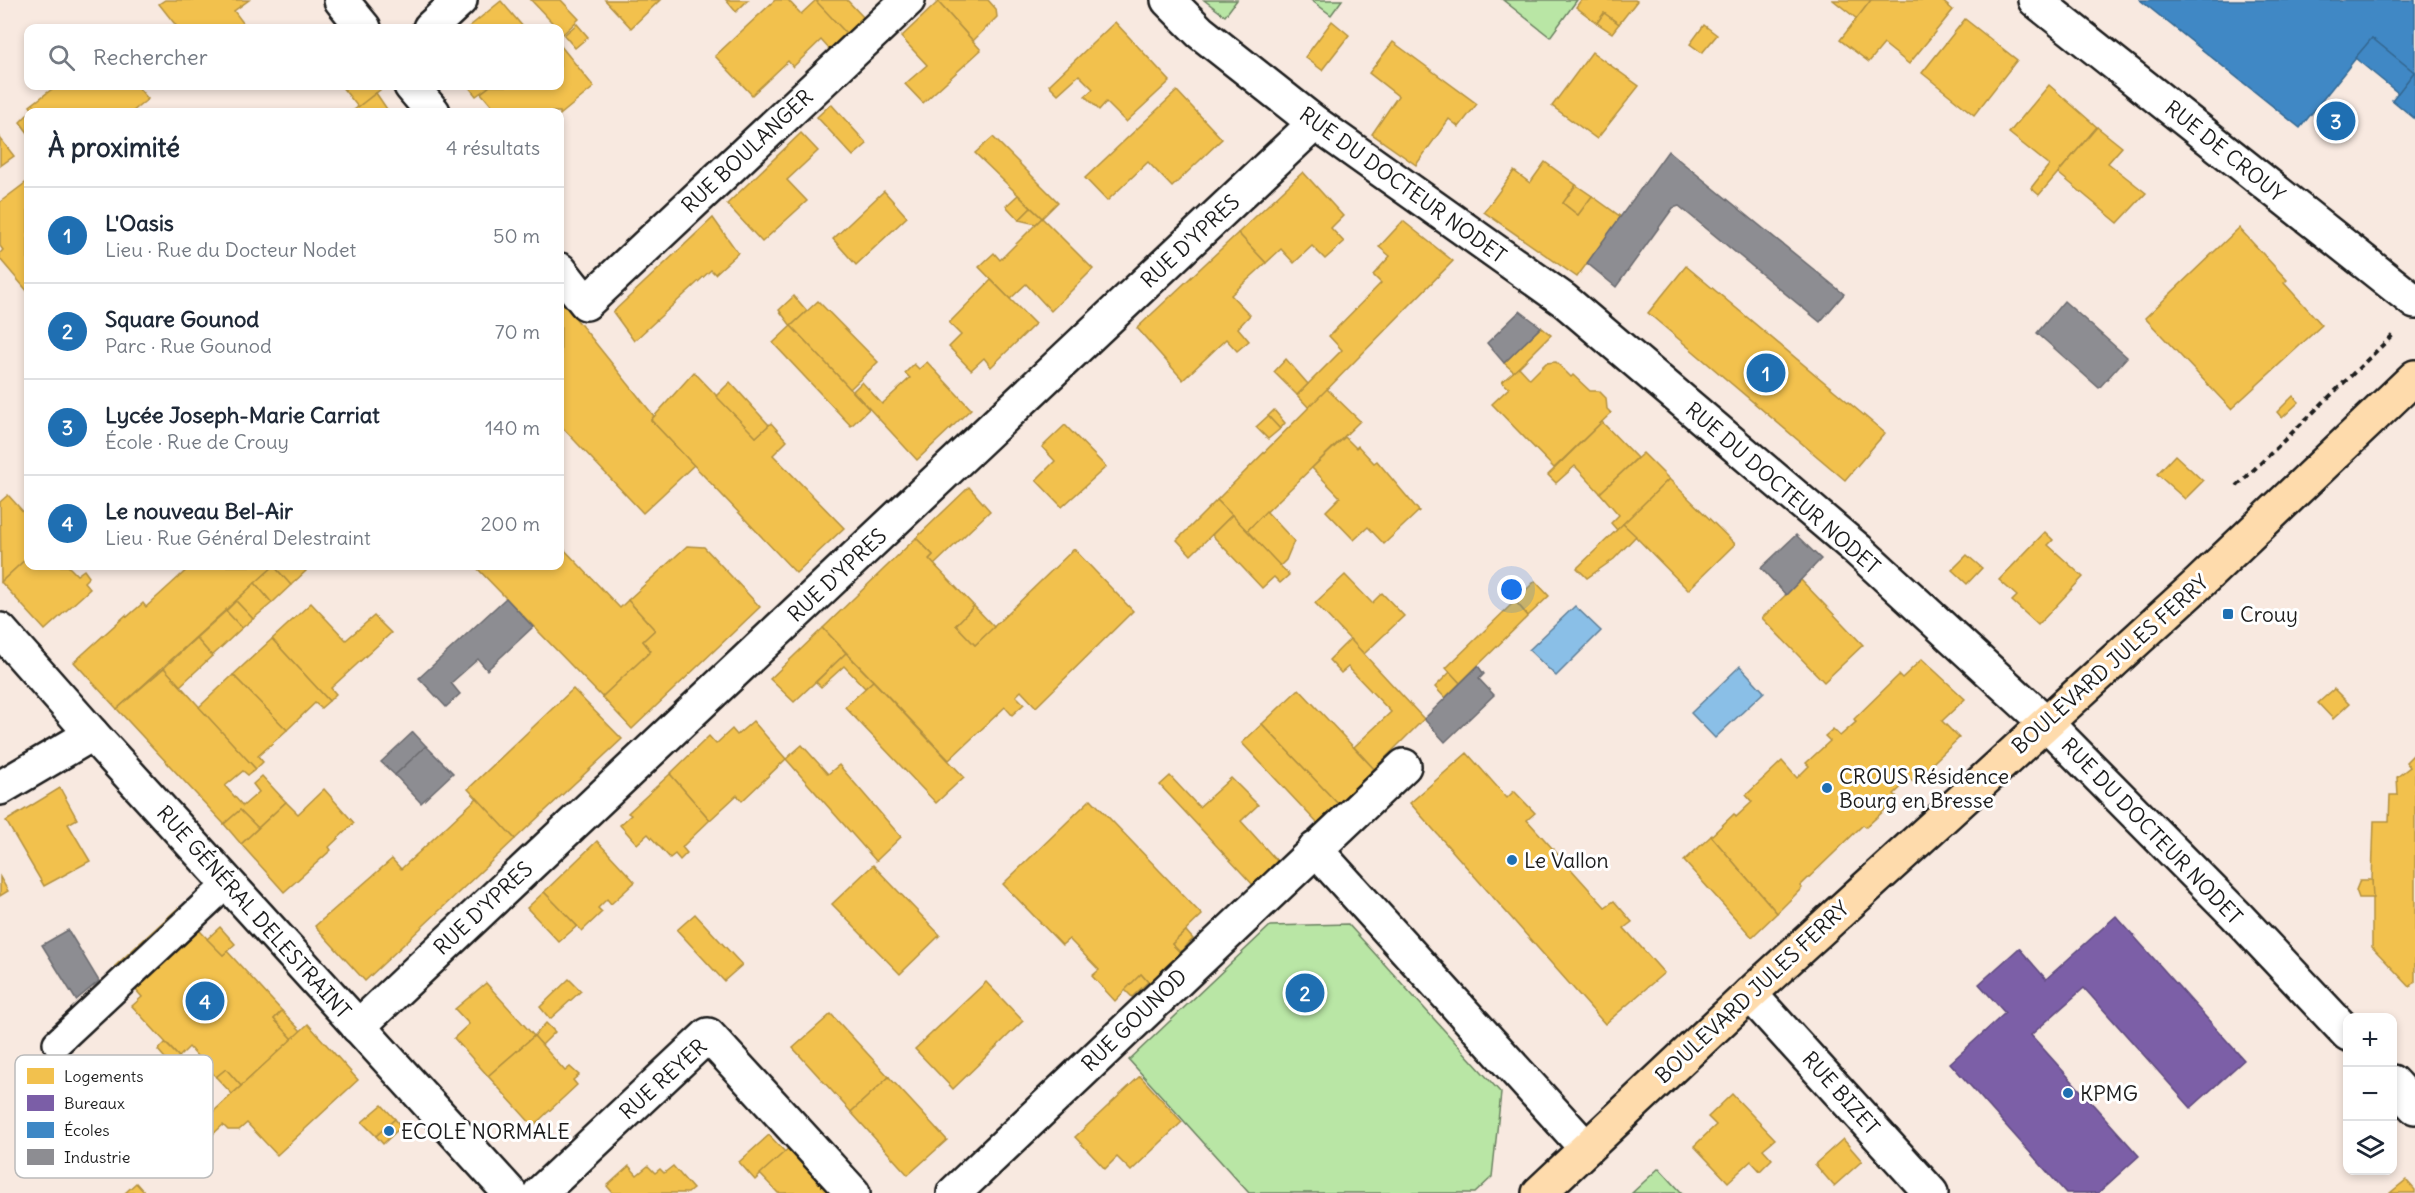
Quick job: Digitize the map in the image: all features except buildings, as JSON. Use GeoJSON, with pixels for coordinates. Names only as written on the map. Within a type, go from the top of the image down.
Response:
{"type":"FeatureCollection","features":[{"type":"Feature","properties":{"kind":"main road","name":"BOULEVARD JULES FERRY"},"geometry":{"type":"LineString","coordinates":[[1539,1193],[1585,1147],[1750,994],[2198,584],[2415,377]]}},
{"type":"Feature","properties":{"kind":"street"},"geometry":{"type":"LineString","coordinates":[[341,0],[361,24]]}},
{"type":"Feature","properties":{"kind":"street"},"geometry":{"type":"LineString","coordinates":[[434,24],[460,0]]}},
{"type":"Feature","properties":{"kind":"street","name":"RUE BOULANGER"},"geometry":{"type":"LineString","coordinates":[[564,275],[586,303],[908,0]]}},
{"type":"Feature","properties":{"kind":"street","name":"RUE DU DOCTEUR NODET"},"geometry":{"type":"LineString","coordinates":[[1168,0],[1200,32],[1315,123],[1564,300],[1857,550],[2045,722],[2236,915],[2343,1029]]}},
{"type":"Feature","properties":{"kind":"street","name":"RUE DE CROUY"},"geometry":{"type":"LineString","coordinates":[[2035,0],[2415,302]]}},
{"type":"Feature","properties":{"kind":"street"},"geometry":{"type":"LineString","coordinates":[[414,90],[430,108]]}},
{"type":"Feature","properties":{"kind":"street","name":"RUE D'YPRES"},"geometry":{"type":"LineString","coordinates":[[358,1027],[1315,123]]}},
{"type":"Feature","properties":{"kind":"street","name":"RUE GÉNÉRAL DELESTRAINT"},"geometry":{"type":"LineString","coordinates":[[0,630],[510,1193]]}},
{"type":"Feature","properties":{"kind":"street"},"geometry":{"type":"LineString","coordinates":[[0,788],[92,734]]}},
{"type":"Feature","properties":{"kind":"street","name":"RUE GOUNOD"},"geometry":{"type":"LineString","coordinates":[[954,1193],[1404,766]]}},
{"type":"Feature","properties":{"kind":"street"},"geometry":{"type":"LineString","coordinates":[[1315,849],[1585,1147]]}},
{"type":"Feature","properties":{"kind":"street","name":"RUE BIZET"},"geometry":{"type":"LineString","coordinates":[[1750,994],[1932,1193]]}},
{"type":"Feature","properties":{"kind":"street","name":"RUE REYER"},"geometry":{"type":"LineString","coordinates":[[540,1193],[708,1035],[853,1193]]}},
{"type":"Feature","properties":{"kind":"lane"},"geometry":{"type":"LineString","coordinates":[[57,1043],[228,884]]}},
{"type":"Feature","properties":{"kind":"green space"},"geometry":{"type":"Polygon","coordinates":[[[1204,0],[1237,0],[1225,16],[1204,0]]]}},
{"type":"Feature","properties":{"kind":"green space"},"geometry":{"type":"Polygon","coordinates":[[[1311,0],[1342,0],[1331,15],[1311,0]]]}},
{"type":"Feature","properties":{"kind":"green space"},"geometry":{"type":"Polygon","coordinates":[[[1503,0],[1577,0],[1550,37],[1503,0]]]}},
{"type":"Feature","properties":{"kind":"green space"},"geometry":{"type":"Polygon","coordinates":[[[1348,924],[1501,1093],[1492,1177],[1475,1193],[1249,1193],[1129,1060],[1270,926],[1348,924]]]}},
{"type":"Feature","properties":{"kind":"green space"},"geometry":{"type":"Polygon","coordinates":[[[1659,1168],[1682,1193],[1632,1193],[1659,1168]]]}},
{"type":"Feature","properties":{"kind":"water"},"geometry":{"type":"Polygon","coordinates":[[[1575,606],[1601,631],[1556,676],[1529,650],[1575,606]]]}},
{"type":"Feature","properties":{"kind":"water"},"geometry":{"type":"Polygon","coordinates":[[[1740,666],[1764,692],[1715,738],[1691,713],[1740,666]]]}},
{"type":"Feature","properties":{"kind":"place","name":"Lycée Joseph-Marie Carriat"},"geometry":{"type":"Point","coordinates":[2336,121]}},
{"type":"Feature","properties":{"kind":"place","name":"L'Oasis"},"geometry":{"type":"Point","coordinates":[1766,373]}},
{"type":"Feature","properties":{"kind":"place","name":"Crouy"},"geometry":{"type":"Point","coordinates":[2228,614]}},
{"type":"Feature","properties":{"kind":"place","name":"CROUS Résidence Bourg en Bresse"},"geometry":{"type":"Point","coordinates":[1827,788]}},
{"type":"Feature","properties":{"kind":"place","name":"Le Vallon"},"geometry":{"type":"Point","coordinates":[1512,860]}},
{"type":"Feature","properties":{"kind":"place","name":"Square Gounod"},"geometry":{"type":"Point","coordinates":[1305,993]}},
{"type":"Feature","properties":{"kind":"place","name":"Le nouveau Bel-Air"},"geometry":{"type":"Point","coordinates":[205,1001]}},
{"type":"Feature","properties":{"kind":"place","name":"KPMG"},"geometry":{"type":"Point","coordinates":[2068,1093]}},
{"type":"Feature","properties":{"kind":"place","name":"ECOLE NORMALE"},"geometry":{"type":"Point","coordinates":[389,1131]}}]}
